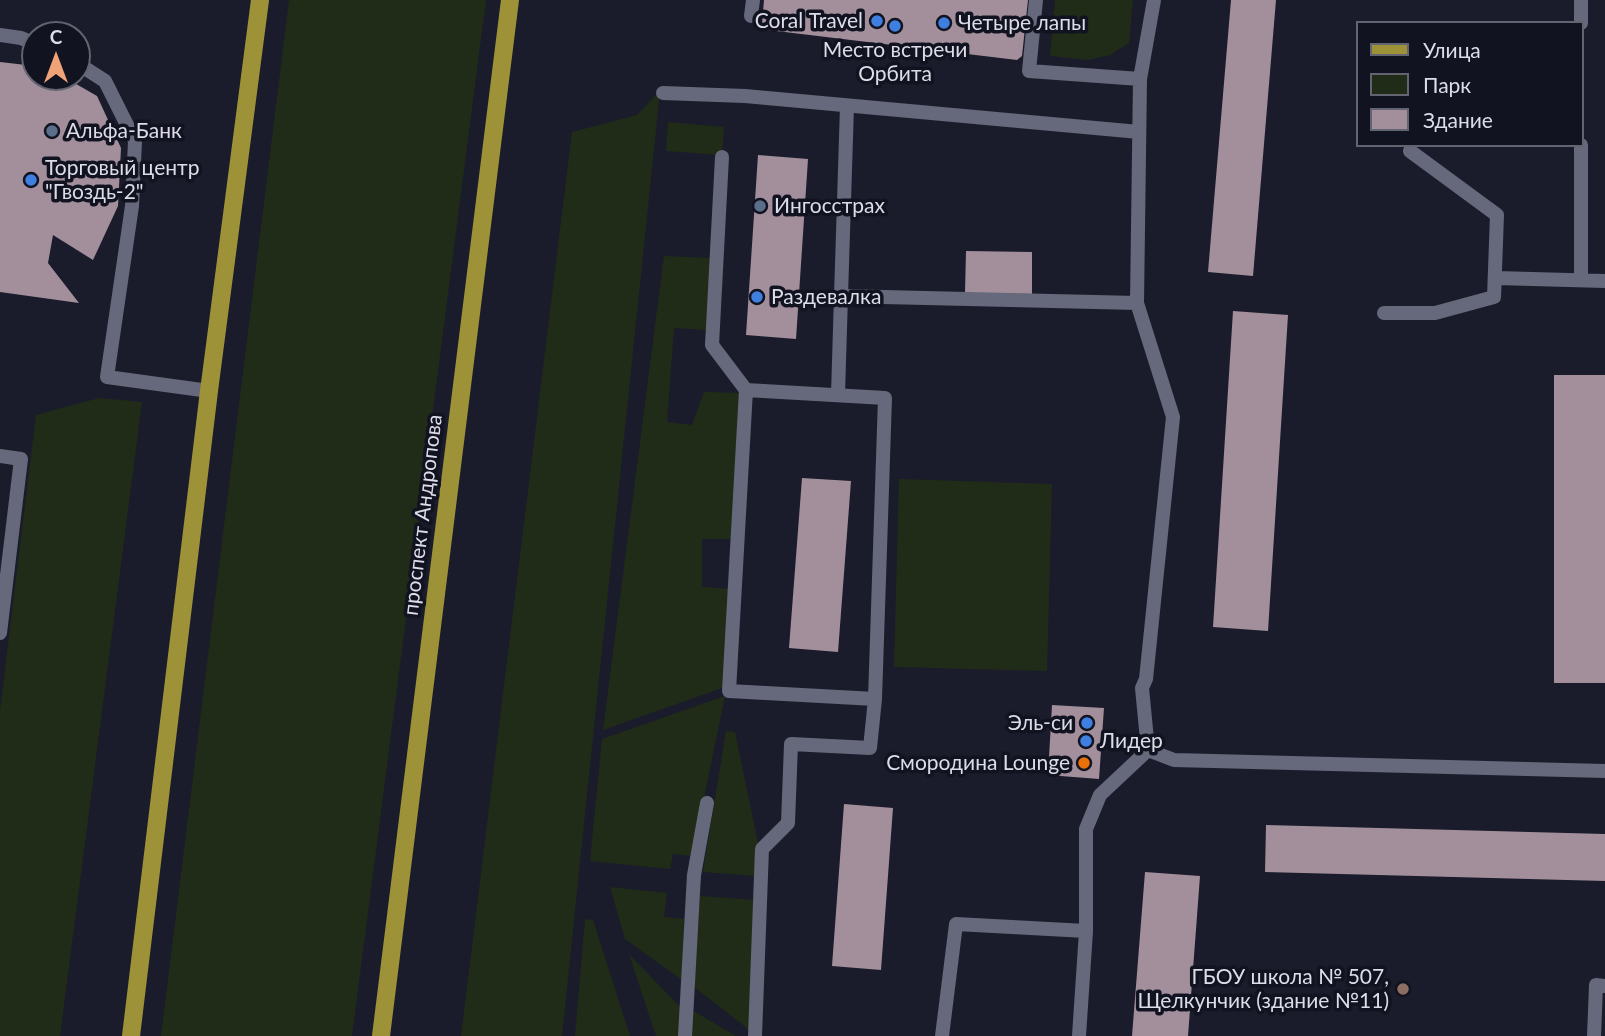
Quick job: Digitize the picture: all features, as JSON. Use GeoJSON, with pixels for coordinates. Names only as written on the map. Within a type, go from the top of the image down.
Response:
{"type":"FeatureCollection","features":[{"type":"Feature","properties":{"kind":"main road"},"geometry":{"type":"LineString","coordinates":[[131,1036],[209,391],[260,0]]}},
{"type":"Feature","properties":{"kind":"main road","name":"проспект Андропова"},"geometry":{"type":"LineString","coordinates":[[381,1036],[510,0]]}},
{"type":"Feature","properties":{"kind":"lane"},"geometry":{"type":"LineString","coordinates":[[751,16],[753,0]]}},
{"type":"Feature","properties":{"kind":"lane"},"geometry":{"type":"LineString","coordinates":[[1037,0],[1029,71],[1140,79]]}},
{"type":"Feature","properties":{"kind":"lane"},"geometry":{"type":"LineString","coordinates":[[1148,750],[1142,688],[1147,665],[1173,417],[1137,303],[1140,79],[1154,0]]}},
{"type":"Feature","properties":{"kind":"lane"},"geometry":{"type":"LineString","coordinates":[[1581,0],[1581,21]]}},
{"type":"Feature","properties":{"kind":"lane"},"geometry":{"type":"LineString","coordinates":[[0,35],[21,38]]}},
{"type":"Feature","properties":{"kind":"lane"},"geometry":{"type":"LineString","coordinates":[[91,72],[105,81],[135,141],[132,206],[107,377],[209,391]]}},
{"type":"Feature","properties":{"kind":"lane"},"geometry":{"type":"LineString","coordinates":[[663,93],[745,96],[1139,132]]}},
{"type":"Feature","properties":{"kind":"lane"},"geometry":{"type":"LineString","coordinates":[[838,394],[847,106]]}},
{"type":"Feature","properties":{"kind":"lane"},"geometry":{"type":"LineString","coordinates":[[1581,147],[1581,280]]}},
{"type":"Feature","properties":{"kind":"lane"},"geometry":{"type":"LineString","coordinates":[[1384,313],[1434,313],[1494,298],[1497,215],[1410,150]]}},
{"type":"Feature","properties":{"kind":"lane"},"geometry":{"type":"LineString","coordinates":[[722,157],[712,345],[747,390],[729,691],[875,699]]}},
{"type":"Feature","properties":{"kind":"lane"},"geometry":{"type":"LineString","coordinates":[[1496,278],[1605,281]]}},
{"type":"Feature","properties":{"kind":"lane"},"geometry":{"type":"LineString","coordinates":[[841,296],[1137,303]]}},
{"type":"Feature","properties":{"kind":"lane"},"geometry":{"type":"LineString","coordinates":[[747,390],[885,398],[875,699],[870,748],[791,744],[788,823],[762,849],[755,1036]]}},
{"type":"Feature","properties":{"kind":"lane"},"geometry":{"type":"LineString","coordinates":[[0,456],[21,458],[0,633]]}},
{"type":"Feature","properties":{"kind":"lane"},"geometry":{"type":"LineString","coordinates":[[1148,750],[1174,760],[1605,771]]}},
{"type":"Feature","properties":{"kind":"lane"},"geometry":{"type":"LineString","coordinates":[[1079,1036],[1086,931],[1086,829],[1100,795],[1148,750]]}},
{"type":"Feature","properties":{"kind":"lane"},"geometry":{"type":"LineString","coordinates":[[685,1036],[694,874],[707,803]]}},
{"type":"Feature","properties":{"kind":"lane"},"geometry":{"type":"LineString","coordinates":[[942,1036],[956,923],[1086,931]]}},
{"type":"Feature","properties":{"kind":"lane"},"geometry":{"type":"LineString","coordinates":[[1594,1036],[1596,985],[1605,986]]}},
{"type":"Feature","properties":{"kind":"green space"},"geometry":{"type":"Polygon","coordinates":[[[289,0],[486,0],[352,1036],[161,1036],[289,0]]]}},
{"type":"Feature","properties":{"kind":"green space"},"geometry":{"type":"Polygon","coordinates":[[[1055,0],[1133,0],[1129,43],[1110,55],[1088,60],[1050,56],[1055,0]]]}},
{"type":"Feature","properties":{"kind":"green space"},"geometry":{"type":"Polygon","coordinates":[[[660,91],[562,1036],[461,1036],[572,132],[637,115],[660,91]]]}},
{"type":"Feature","properties":{"kind":"green space"},"geometry":{"type":"Polygon","coordinates":[[[668,122],[724,127],[722,155],[666,151],[668,122]]]}},
{"type":"Feature","properties":{"kind":"green space"},"geometry":{"type":"Polygon","coordinates":[[[664,256],[710,258],[707,330],[674,328],[667,422],[692,425],[704,392],[743,393],[732,539],[702,539],[702,587],[730,589],[725,687],[603,730],[664,256]]]}},
{"type":"Feature","properties":{"kind":"green space"},"geometry":{"type":"Polygon","coordinates":[[[99,398],[142,402],[60,1036],[0,1036],[0,711],[36,415],[99,398]]]}},
{"type":"Feature","properties":{"kind":"green space"},"geometry":{"type":"Polygon","coordinates":[[[899,479],[1052,484],[1047,671],[894,667],[899,479]]]}},
{"type":"Feature","properties":{"kind":"green space"},"geometry":{"type":"Polygon","coordinates":[[[725,696],[692,856],[673,854],[670,869],[590,861],[602,739],[725,696]]]}},
{"type":"Feature","properties":{"kind":"green space"},"geometry":{"type":"Polygon","coordinates":[[[726,731],[735,732],[758,843],[755,876],[703,872],[726,731]]]}},
{"type":"Feature","properties":{"kind":"green space"},"geometry":{"type":"Polygon","coordinates":[[[610,887],[667,893],[664,917],[684,919],[682,980],[625,939],[610,887]]]}},
{"type":"Feature","properties":{"kind":"green space"},"geometry":{"type":"Polygon","coordinates":[[[700,896],[755,900],[752,1032],[694,987],[700,896]]]}},
{"type":"Feature","properties":{"kind":"green space"},"geometry":{"type":"Polygon","coordinates":[[[585,919],[593,920],[630,1036],[575,1036],[585,919]]]}},
{"type":"Feature","properties":{"kind":"green space"},"geometry":{"type":"Polygon","coordinates":[[[629,954],[681,1008],[680,1036],[656,1036],[629,954]]]}},
{"type":"Feature","properties":{"kind":"green space"},"geometry":{"type":"Polygon","coordinates":[[[692,1010],[736,1036],[691,1036],[692,1010]]]}},
{"type":"Feature","properties":{"kind":"building","name":"Место встречи Орбита"},"geometry":{"type":"Polygon","coordinates":[[[764,0],[1028,0],[1022,56],[1017,60],[768,30],[762,23],[764,0]]]}},
{"type":"Feature","properties":{"kind":"building"},"geometry":{"type":"Polygon","coordinates":[[[1231,0],[1276,0],[1253,276],[1208,272],[1231,0]]]}},
{"type":"Feature","properties":{"kind":"building"},"geometry":{"type":"Polygon","coordinates":[[[0,62],[21,64],[21,91],[88,91],[97,96],[121,148],[118,206],[93,260],[53,235],[48,263],[79,303],[0,292],[0,62]]]}},
{"type":"Feature","properties":{"kind":"building"},"geometry":{"type":"Polygon","coordinates":[[[758,155],[808,159],[796,339],[746,335],[758,155]]]}},
{"type":"Feature","properties":{"kind":"building"},"geometry":{"type":"Polygon","coordinates":[[[966,251],[1032,252],[1032,294],[965,293],[966,251]]]}},
{"type":"Feature","properties":{"kind":"building"},"geometry":{"type":"Polygon","coordinates":[[[1233,311],[1288,315],[1268,631],[1213,627],[1233,311]]]}},
{"type":"Feature","properties":{"kind":"building"},"geometry":{"type":"Polygon","coordinates":[[[1554,375],[1605,375],[1605,683],[1554,683],[1554,375]]]}},
{"type":"Feature","properties":{"kind":"building"},"geometry":{"type":"Polygon","coordinates":[[[802,478],[851,481],[838,652],[789,648],[802,478]]]}},
{"type":"Feature","properties":{"kind":"building"},"geometry":{"type":"Polygon","coordinates":[[[1052,705],[1104,708],[1099,779],[1048,775],[1052,705]]]}},
{"type":"Feature","properties":{"kind":"building"},"geometry":{"type":"Polygon","coordinates":[[[844,804],[893,808],[881,970],[832,966],[844,804]]]}},
{"type":"Feature","properties":{"kind":"building"},"geometry":{"type":"Polygon","coordinates":[[[1266,825],[1605,834],[1605,881],[1265,872],[1266,825]]]}},
{"type":"Feature","properties":{"kind":"building"},"geometry":{"type":"Polygon","coordinates":[[[1145,872],[1200,876],[1188,1036],[1132,1036],[1145,872]]]}},
{"type":"Feature","properties":{"kind":"place","name":"Coral Travel"},"geometry":{"type":"Point","coordinates":[877,21]}},
{"type":"Feature","properties":{"kind":"place","name":"Четыре лапы"},"geometry":{"type":"Point","coordinates":[944,23]}},
{"type":"Feature","properties":{"kind":"place","name":"Место встречи Орбита"},"geometry":{"type":"Point","coordinates":[895,26]}},
{"type":"Feature","properties":{"kind":"place","name":"Альфа-Банк"},"geometry":{"type":"Point","coordinates":[52,131]}},
{"type":"Feature","properties":{"kind":"place","name":"Торговый центр \"Гвоздь-2\""},"geometry":{"type":"Point","coordinates":[31,180]}},
{"type":"Feature","properties":{"kind":"place","name":"Ингосстрах"},"geometry":{"type":"Point","coordinates":[760,206]}},
{"type":"Feature","properties":{"kind":"place","name":"Раздевалка"},"geometry":{"type":"Point","coordinates":[757,297]}},
{"type":"Feature","properties":{"kind":"place","name":"Эль-си"},"geometry":{"type":"Point","coordinates":[1087,723]}},
{"type":"Feature","properties":{"kind":"place","name":"Лидер"},"geometry":{"type":"Point","coordinates":[1086,741]}},
{"type":"Feature","properties":{"kind":"place","name":"Смородина Lounge"},"geometry":{"type":"Point","coordinates":[1084,763]}},
{"type":"Feature","properties":{"kind":"place","name":"ГБОУ школа № 507, Щелкунчик (здание №11)"},"geometry":{"type":"Point","coordinates":[1403,989]}}]}
